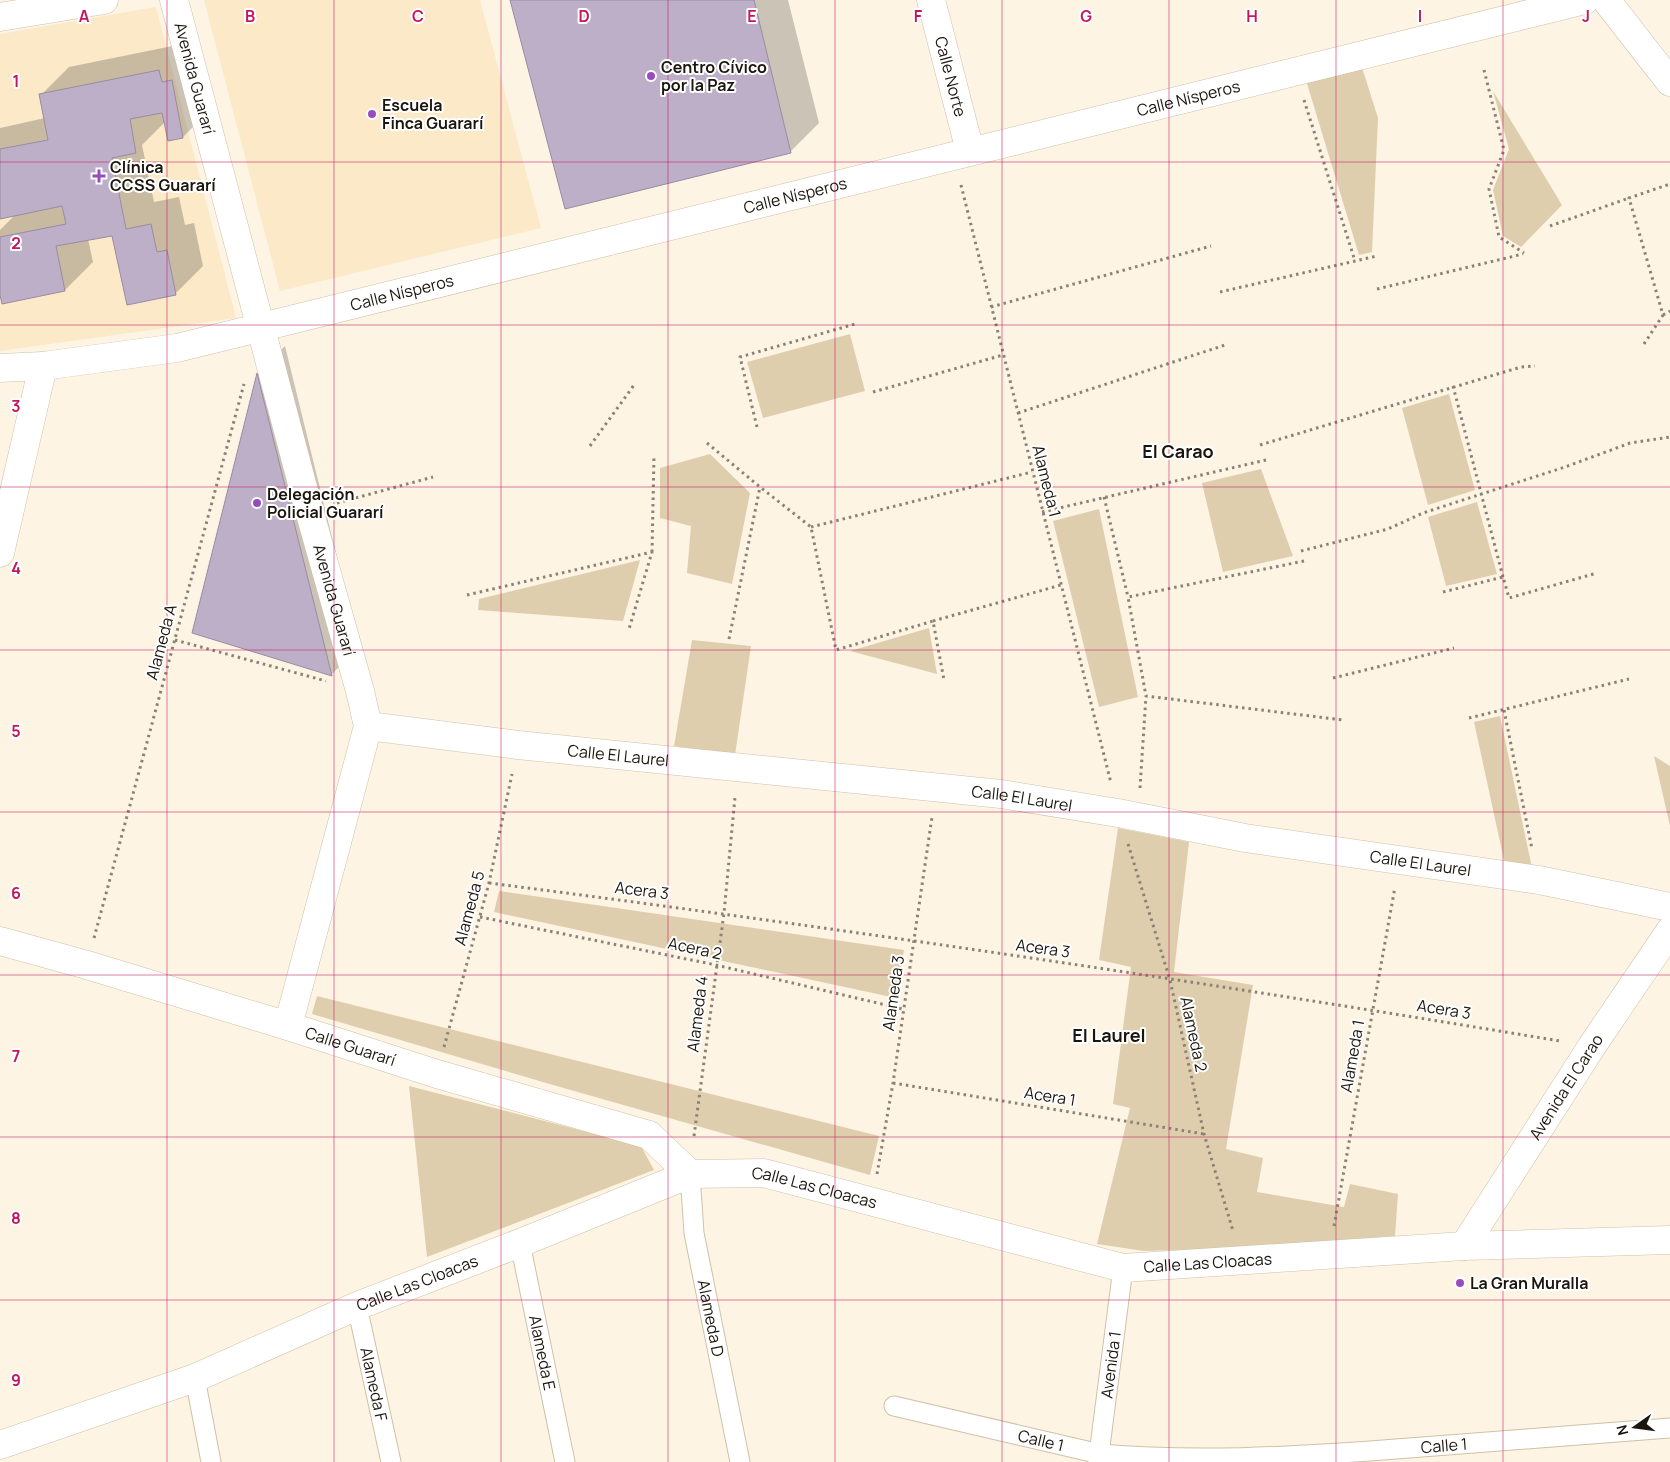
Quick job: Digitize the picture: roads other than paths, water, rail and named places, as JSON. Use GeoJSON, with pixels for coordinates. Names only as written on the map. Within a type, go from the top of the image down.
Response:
{"type":"FeatureCollection","features":[{"type":"Feature","properties":{"kind":"street"},"geometry":{"type":"LineString","coordinates":[[0,17],[104,0]]}},
{"type":"Feature","properties":{"kind":"street","name":"Avenida Guararí"},"geometry":{"type":"LineString","coordinates":[[174,0],[368,726],[288,1026]]}},
{"type":"Feature","properties":{"kind":"street","name":"Calle Norte"},"geometry":{"type":"LineString","coordinates":[[931,0],[962,153]]}},
{"type":"Feature","properties":{"kind":"street","name":"Calle Nísperos"},"geometry":{"type":"LineString","coordinates":[[0,368],[43,366],[177,348],[1585,0]]}},
{"type":"Feature","properties":{"kind":"street"},"geometry":{"type":"LineString","coordinates":[[1606,0],[1670,82]]}},
{"type":"Feature","properties":{"kind":"street"},"geometry":{"type":"LineString","coordinates":[[0,553],[43,366]]}},
{"type":"Feature","properties":{"kind":"street","name":"Calle El Laurel"},"geometry":{"type":"LineString","coordinates":[[368,726],[518,745],[1001,794],[1118,813],[1246,838],[1539,880],[1670,907]]}},
{"type":"Feature","properties":{"kind":"street","name":"Avenida El Carao"},"geometry":{"type":"LineString","coordinates":[[1464,1246],[1592,1046],[1670,931]]}},
{"type":"Feature","properties":{"kind":"street","name":"Calle Guararí"},"geometry":{"type":"LineString","coordinates":[[0,940],[288,1026],[437,1074],[649,1135],[690,1174]]}},
{"type":"Feature","properties":{"kind":"street","name":"Calle Las Cloacas"},"geometry":{"type":"LineString","coordinates":[[0,1445],[195,1378],[357,1306],[690,1174],[764,1173],[1122,1268],[1464,1246],[1670,1240]]}},
{"type":"Feature","properties":{"kind":"lane","name":"Alameda D"},"geometry":{"type":"LineString","coordinates":[[690,1174],[694,1233],[740,1462]]}},
{"type":"Feature","properties":{"kind":"lane","name":"Alameda E"},"geometry":{"type":"LineString","coordinates":[[520,1243],[565,1462]]}},
{"type":"Feature","properties":{"kind":"lane","name":"Avenida 1"},"geometry":{"type":"LineString","coordinates":[[1099,1458],[1122,1268]]}},
{"type":"Feature","properties":{"kind":"lane","name":"Alameda F"},"geometry":{"type":"LineString","coordinates":[[357,1306],[391,1462]]}},
{"type":"Feature","properties":{"kind":"lane"},"geometry":{"type":"LineString","coordinates":[[195,1378],[211,1462]]}},
{"type":"Feature","properties":{"kind":"lane","name":"Calle 1"},"geometry":{"type":"LineString","coordinates":[[894,1406],[1099,1458],[1200,1460],[1285,1457],[1670,1428]]}},
{"type":"Feature","properties":{"kind":"place","name":"Centro Cívico por la Paz"},"geometry":{"type":"Point","coordinates":[651,76]}},
{"type":"Feature","properties":{"kind":"place","name":"Escuela Finca Guararí"},"geometry":{"type":"Point","coordinates":[372,114]}},
{"type":"Feature","properties":{"kind":"place","name":"Clínica CCSS Guararí"},"geometry":{"type":"Point","coordinates":[99,176]}},
{"type":"Feature","properties":{"kind":"place","name":"Delegación Policial Guararí"},"geometry":{"type":"Point","coordinates":[257,503]}},
{"type":"Feature","properties":{"kind":"place","name":"La Gran Muralla"},"geometry":{"type":"Point","coordinates":[1460,1283]}},
{"type":"Feature","properties":{"kind":"district","name":"El Carao"},"geometry":{"type":"Point","coordinates":[1178,452]}},
{"type":"Feature","properties":{"kind":"district","name":"El Laurel"},"geometry":{"type":"Point","coordinates":[1109,1036]}}]}
